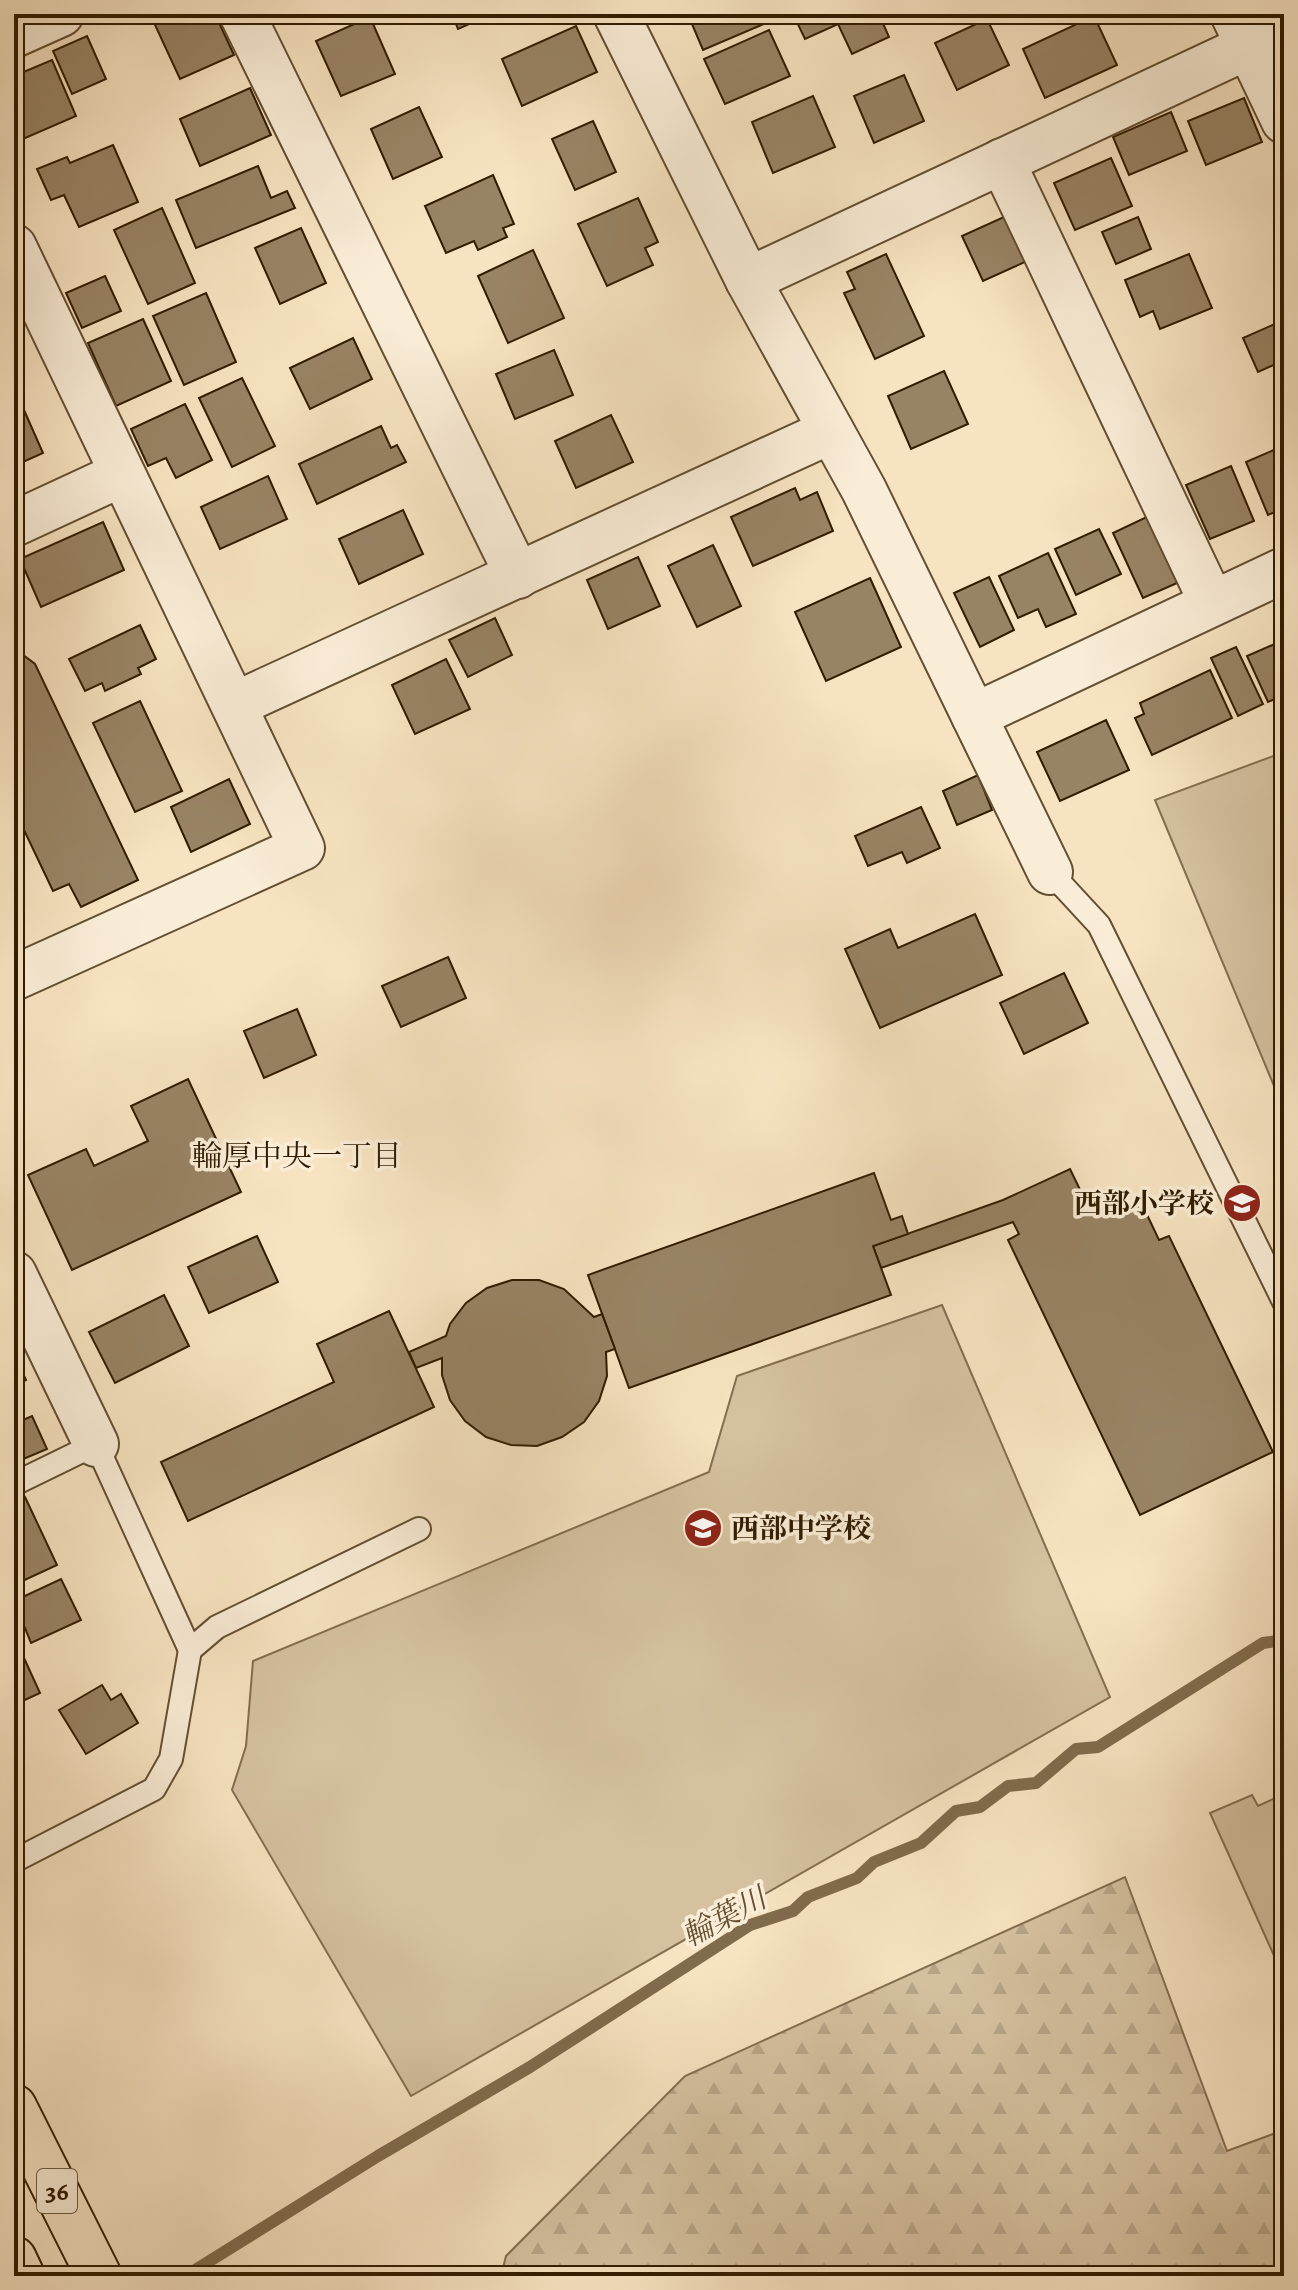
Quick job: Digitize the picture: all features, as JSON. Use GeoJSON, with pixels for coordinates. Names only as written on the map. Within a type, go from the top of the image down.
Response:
{"type":"FeatureCollection","features":[{"type":"Feature","properties":{"kind":"highway","name":"36"},"geometry":{"type":"LineString","coordinates":[[14,2107],[99,2276]]}},
{"type":"Feature","properties":{"kind":"highway"},"geometry":{"type":"LineString","coordinates":[[14,2259],[22,2276]]}},
{"type":"Feature","properties":{"kind":"street"},"geometry":{"type":"LineString","coordinates":[[14,35],[61,14]]}},
{"type":"Feature","properties":{"kind":"street"},"geometry":{"type":"LineString","coordinates":[[242,14],[518,576]]}},
{"type":"Feature","properties":{"kind":"street"},"geometry":{"type":"LineString","coordinates":[[616,14],[748,280],[864,490],[1050,872]]}},
{"type":"Feature","properties":{"kind":"street"},"geometry":{"type":"LineString","coordinates":[[748,280],[1002,161],[1255,30],[1284,121]]}},
{"type":"Feature","properties":{"kind":"street"},"geometry":{"type":"LineString","coordinates":[[1002,161],[1212,603]]}},
{"type":"Feature","properties":{"kind":"street"},"geometry":{"type":"LineString","coordinates":[[14,247],[302,848],[14,978]]}},
{"type":"Feature","properties":{"kind":"street"},"geometry":{"type":"LineString","coordinates":[[234,705],[831,431]]}},
{"type":"Feature","properties":{"kind":"street"},"geometry":{"type":"LineString","coordinates":[[14,524],[122,474]]}},
{"type":"Feature","properties":{"kind":"street"},"geometry":{"type":"LineString","coordinates":[[974,716],[1284,570]]}},
{"type":"Feature","properties":{"kind":"street"},"geometry":{"type":"LineString","coordinates":[[14,1274],[96,1444]]}},
{"type":"Feature","properties":{"kind":"lane"},"geometry":{"type":"LineString","coordinates":[[1050,872],[1099,925],[1284,1302]]}},
{"type":"Feature","properties":{"kind":"lane"},"geometry":{"type":"LineString","coordinates":[[14,1484],[96,1444],[190,1650],[171,1759],[154,1789],[14,1861]]}},
{"type":"Feature","properties":{"kind":"lane"},"geometry":{"type":"LineString","coordinates":[[190,1650],[217,1627],[419,1529]]}},
{"type":"Feature","properties":{"kind":"green space"},"geometry":{"type":"Polygon","coordinates":[[[1284,752],[1284,1110],[1155,800],[1284,752]]]}},
{"type":"Feature","properties":{"kind":"green space"},"geometry":{"type":"Polygon","coordinates":[[[942,1305],[1110,1697],[411,2096],[232,1790],[246,1746],[253,1661],[709,1472],[737,1376],[942,1305]]]}},
{"type":"Feature","properties":{"kind":"green space"},"geometry":{"type":"Polygon","coordinates":[[[1284,1794],[1284,1978],[1210,1813],[1252,1795],[1258,1806],[1284,1794]]]}},
{"type":"Feature","properties":{"kind":"green space"},"geometry":{"type":"Polygon","coordinates":[[[1125,1877],[1227,2151],[1284,2130],[1284,2276],[501,2276],[506,2256],[685,2076],[1125,1877]]]}},
{"type":"Feature","properties":{"kind":"building"},"geometry":{"type":"Polygon","coordinates":[[[150,14],[215,14],[234,55],[180,79],[150,14]]]}},
{"type":"Feature","properties":{"kind":"building"},"geometry":{"type":"Polygon","coordinates":[[[452,14],[492,14],[458,29],[452,14]]]}},
{"type":"Feature","properties":{"kind":"building"},"geometry":{"type":"Polygon","coordinates":[[[697,14],[770,14],[773,20],[703,50],[689,17],[697,14]]]}},
{"type":"Feature","properties":{"kind":"building"},"geometry":{"type":"Polygon","coordinates":[[[793,14],[879,14],[889,37],[852,54],[838,24],[805,39],[793,14]]]}},
{"type":"Feature","properties":{"kind":"building"},"geometry":{"type":"Polygon","coordinates":[[[1094,16],[1117,65],[1045,98],[1023,49],[1094,16]]]}},
{"type":"Feature","properties":{"kind":"building"},"geometry":{"type":"Polygon","coordinates":[[[370,17],[395,74],[341,96],[316,41],[370,17]]]}},
{"type":"Feature","properties":{"kind":"building"},"geometry":{"type":"Polygon","coordinates":[[[987,19],[1009,65],[957,90],[935,43],[987,19]]]}},
{"type":"Feature","properties":{"kind":"building"},"geometry":{"type":"Polygon","coordinates":[[[576,26],[597,72],[522,106],[502,59],[576,26]]]}},
{"type":"Feature","properties":{"kind":"building"},"geometry":{"type":"Polygon","coordinates":[[[769,30],[790,76],[725,104],[704,59],[769,30]]]}},
{"type":"Feature","properties":{"kind":"building"},"geometry":{"type":"Polygon","coordinates":[[[87,36],[106,79],[72,94],[53,51],[87,36]]]}},
{"type":"Feature","properties":{"kind":"building"},"geometry":{"type":"Polygon","coordinates":[[[52,60],[76,116],[23,139],[14,118],[14,76],[52,60]]]}},
{"type":"Feature","properties":{"kind":"building"},"geometry":{"type":"Polygon","coordinates":[[[904,75],[924,121],[874,143],[854,96],[904,75]]]}},
{"type":"Feature","properties":{"kind":"building"},"geometry":{"type":"Polygon","coordinates":[[[250,88],[271,135],[200,166],[180,119],[250,88]]]}},
{"type":"Feature","properties":{"kind":"building"},"geometry":{"type":"Polygon","coordinates":[[[813,96],[835,147],[773,173],[752,122],[813,96]]]}},
{"type":"Feature","properties":{"kind":"building"},"geometry":{"type":"Polygon","coordinates":[[[1244,98],[1262,142],[1206,165],[1188,121],[1244,98]]]}},
{"type":"Feature","properties":{"kind":"building"},"geometry":{"type":"Polygon","coordinates":[[[419,107],[442,157],[393,179],[371,129],[419,107]]]}},
{"type":"Feature","properties":{"kind":"building"},"geometry":{"type":"Polygon","coordinates":[[[1171,112],[1187,151],[1129,175],[1113,137],[1171,112]]]}},
{"type":"Feature","properties":{"kind":"building"},"geometry":{"type":"Polygon","coordinates":[[[593,121],[616,172],[575,190],[552,139],[593,121]]]}},
{"type":"Feature","properties":{"kind":"building"},"geometry":{"type":"Polygon","coordinates":[[[113,145],[138,202],[79,227],[64,195],[51,200],[37,169],[67,157],[70,163],[113,145]]]}},
{"type":"Feature","properties":{"kind":"building"},"geometry":{"type":"Polygon","coordinates":[[[1111,158],[1132,206],[1075,230],[1054,183],[1111,158]]]}},
{"type":"Feature","properties":{"kind":"building"},"geometry":{"type":"Polygon","coordinates":[[[258,166],[271,198],[287,191],[295,208],[196,248],[176,200],[258,166]]]}},
{"type":"Feature","properties":{"kind":"building"},"geometry":{"type":"Polygon","coordinates":[[[493,175],[514,224],[503,228],[507,237],[478,250],[474,241],[446,253],[425,206],[493,175]]]}},
{"type":"Feature","properties":{"kind":"building"},"geometry":{"type":"Polygon","coordinates":[[[638,198],[658,242],[645,248],[653,265],[607,286],[578,224],[638,198]]]}},
{"type":"Feature","properties":{"kind":"building"},"geometry":{"type":"Polygon","coordinates":[[[162,208],[195,283],[148,304],[114,230],[162,208]]]}},
{"type":"Feature","properties":{"kind":"building"},"geometry":{"type":"Polygon","coordinates":[[[1006,216],[1027,261],[983,281],[962,236],[1006,216]]]}},
{"type":"Feature","properties":{"kind":"building"},"geometry":{"type":"Polygon","coordinates":[[[1138,217],[1151,249],[1116,264],[1102,232],[1138,217]]]}},
{"type":"Feature","properties":{"kind":"building"},"geometry":{"type":"Polygon","coordinates":[[[301,228],[326,283],[280,304],[255,248],[301,228]]]}},
{"type":"Feature","properties":{"kind":"building"},"geometry":{"type":"Polygon","coordinates":[[[533,250],[564,318],[508,343],[478,276],[533,250]]]}},
{"type":"Feature","properties":{"kind":"building"},"geometry":{"type":"Polygon","coordinates":[[[886,254],[924,336],[875,359],[844,293],[855,289],[847,272],[886,254]]]}},
{"type":"Feature","properties":{"kind":"building"},"geometry":{"type":"Polygon","coordinates":[[[1189,254],[1212,308],[1160,329],[1153,311],[1140,317],[1125,280],[1189,254]]]}},
{"type":"Feature","properties":{"kind":"building"},"geometry":{"type":"Polygon","coordinates":[[[105,276],[121,311],[82,328],[66,293],[105,276]]]}},
{"type":"Feature","properties":{"kind":"building"},"geometry":{"type":"Polygon","coordinates":[[[206,293],[236,362],[184,385],[153,316],[206,293]]]}},
{"type":"Feature","properties":{"kind":"building"},"geometry":{"type":"Polygon","coordinates":[[[143,319],[171,381],[116,406],[88,343],[143,319]]]}},
{"type":"Feature","properties":{"kind":"building"},"geometry":{"type":"Polygon","coordinates":[[[1284,320],[1284,371],[1280,362],[1258,372],[1243,338],[1284,320]]]}},
{"type":"Feature","properties":{"kind":"building"},"geometry":{"type":"Polygon","coordinates":[[[353,338],[372,379],[310,409],[290,368],[353,338]]]}},
{"type":"Feature","properties":{"kind":"building"},"geometry":{"type":"Polygon","coordinates":[[[554,350],[573,395],[515,419],[496,374],[554,350]]]}},
{"type":"Feature","properties":{"kind":"building"},"geometry":{"type":"Polygon","coordinates":[[[944,371],[968,424],[911,449],[888,396],[944,371]]]}},
{"type":"Feature","properties":{"kind":"building"},"geometry":{"type":"Polygon","coordinates":[[[242,378],[275,446],[232,467],[199,398],[242,378]]]}},
{"type":"Feature","properties":{"kind":"building"},"geometry":{"type":"Polygon","coordinates":[[[20,401],[43,453],[14,466],[14,403],[20,401]]]}},
{"type":"Feature","properties":{"kind":"building"},"geometry":{"type":"Polygon","coordinates":[[[185,404],[212,460],[176,478],[166,458],[148,466],[131,429],[185,404]]]}},
{"type":"Feature","properties":{"kind":"building"},"geometry":{"type":"Polygon","coordinates":[[[611,415],[633,462],[576,488],[555,441],[611,415]]]}},
{"type":"Feature","properties":{"kind":"building"},"geometry":{"type":"Polygon","coordinates":[[[381,426],[391,448],[397,445],[406,462],[317,504],[299,464],[381,426]]]}},
{"type":"Feature","properties":{"kind":"building"},"geometry":{"type":"Polygon","coordinates":[[[1283,446],[1284,508],[1268,515],[1246,462],[1283,446]]]}},
{"type":"Feature","properties":{"kind":"building"},"geometry":{"type":"Polygon","coordinates":[[[1231,466],[1254,521],[1210,539],[1186,485],[1231,466]]]}},
{"type":"Feature","properties":{"kind":"building"},"geometry":{"type":"Polygon","coordinates":[[[268,476],[287,519],[220,549],[201,507],[268,476]]]}},
{"type":"Feature","properties":{"kind":"building"},"geometry":{"type":"Polygon","coordinates":[[[795,488],[800,500],[817,492],[833,531],[753,566],[731,517],[795,488]]]}},
{"type":"Feature","properties":{"kind":"building"},"geometry":{"type":"Polygon","coordinates":[[[403,510],[423,554],[359,584],[339,539],[403,510]]]}},
{"type":"Feature","properties":{"kind":"building"},"geometry":{"type":"Polygon","coordinates":[[[1153,514],[1184,580],[1143,598],[1113,533],[1153,514]]]}},
{"type":"Feature","properties":{"kind":"building"},"geometry":{"type":"Polygon","coordinates":[[[103,522],[124,570],[41,607],[20,559],[103,522]]]}},
{"type":"Feature","properties":{"kind":"building"},"geometry":{"type":"Polygon","coordinates":[[[1099,529],[1121,574],[1076,595],[1055,549],[1099,529]]]}},
{"type":"Feature","properties":{"kind":"building"},"geometry":{"type":"Polygon","coordinates":[[[713,545],[741,606],[697,627],[668,566],[713,545]]]}},
{"type":"Feature","properties":{"kind":"building"},"geometry":{"type":"Polygon","coordinates":[[[1048,553],[1076,614],[1046,627],[1038,609],[1018,618],[999,576],[1048,553]]]}},
{"type":"Feature","properties":{"kind":"building"},"geometry":{"type":"Polygon","coordinates":[[[638,557],[660,606],[608,629],[587,580],[638,557]]]}},
{"type":"Feature","properties":{"kind":"building"},"geometry":{"type":"Polygon","coordinates":[[[989,577],[1014,630],[980,647],[954,593],[989,577]]]}},
{"type":"Feature","properties":{"kind":"building"},"geometry":{"type":"Polygon","coordinates":[[[870,578],[901,647],[826,681],[795,612],[870,578]]]}},
{"type":"Feature","properties":{"kind":"building"},"geometry":{"type":"Polygon","coordinates":[[[495,618],[512,655],[468,677],[449,640],[495,618]]]}},
{"type":"Feature","properties":{"kind":"building"},"geometry":{"type":"Polygon","coordinates":[[[140,625],[156,659],[138,668],[141,674],[105,691],[102,683],[85,691],[69,659],[140,625]]]}},
{"type":"Feature","properties":{"kind":"building"},"geometry":{"type":"Polygon","coordinates":[[[1284,640],[1284,695],[1268,702],[1247,656],[1284,640]]]}},
{"type":"Feature","properties":{"kind":"building"},"geometry":{"type":"Polygon","coordinates":[[[1236,647],[1263,704],[1238,716],[1211,658],[1236,647]]]}},
{"type":"Feature","properties":{"kind":"building"},"geometry":{"type":"Polygon","coordinates":[[[14,648],[35,664],[138,880],[81,907],[69,884],[53,891],[14,809],[14,648]]]}},
{"type":"Feature","properties":{"kind":"building"},"geometry":{"type":"Polygon","coordinates":[[[446,659],[470,709],[415,734],[392,685],[446,659]]]}},
{"type":"Feature","properties":{"kind":"building"},"geometry":{"type":"Polygon","coordinates":[[[1210,670],[1232,718],[1152,755],[1135,718],[1144,714],[1140,703],[1210,670]]]}},
{"type":"Feature","properties":{"kind":"building"},"geometry":{"type":"Polygon","coordinates":[[[140,701],[182,791],[135,812],[93,723],[140,701]]]}},
{"type":"Feature","properties":{"kind":"building"},"geometry":{"type":"Polygon","coordinates":[[[1106,720],[1129,770],[1060,801],[1037,752],[1106,720]]]}},
{"type":"Feature","properties":{"kind":"building"},"geometry":{"type":"Polygon","coordinates":[[[978,775],[992,810],[957,825],[943,791],[978,775]]]}},
{"type":"Feature","properties":{"kind":"building"},"geometry":{"type":"Polygon","coordinates":[[[229,779],[250,824],[191,852],[171,807],[229,779]]]}},
{"type":"Feature","properties":{"kind":"building"},"geometry":{"type":"Polygon","coordinates":[[[921,807],[940,848],[907,863],[902,852],[868,866],[855,836],[921,807]]]}},
{"type":"Feature","properties":{"kind":"building"},"geometry":{"type":"Polygon","coordinates":[[[975,914],[1002,975],[880,1028],[845,949],[890,929],[898,948],[975,914]]]}},
{"type":"Feature","properties":{"kind":"building"},"geometry":{"type":"Polygon","coordinates":[[[448,957],[466,998],[401,1027],[382,986],[448,957]]]}},
{"type":"Feature","properties":{"kind":"building"},"geometry":{"type":"Polygon","coordinates":[[[1064,973],[1088,1023],[1024,1054],[1000,1003],[1064,973]]]}},
{"type":"Feature","properties":{"kind":"building"},"geometry":{"type":"Polygon","coordinates":[[[297,1009],[316,1055],[264,1078],[244,1031],[297,1009]]]}},
{"type":"Feature","properties":{"kind":"building"},"geometry":{"type":"Polygon","coordinates":[[[188,1079],[241,1192],[72,1270],[28,1175],[86,1149],[94,1166],[148,1141],[131,1106],[188,1079]]]}},
{"type":"Feature","properties":{"kind":"building"},"geometry":{"type":"Polygon","coordinates":[[[1070,1169],[1086,1202],[1105,1191],[1118,1216],[1142,1204],[1159,1240],[1169,1236],[1273,1452],[1140,1515],[1008,1240],[1019,1234],[1013,1222],[881,1268],[873,1246],[1003,1200],[1070,1169]]]}},
{"type":"Feature","properties":{"kind":"building"},"geometry":{"type":"Polygon","coordinates":[[[874,1173],[891,1220],[902,1216],[908,1234],[873,1246],[891,1295],[629,1388],[588,1275],[874,1173]]]}},
{"type":"Feature","properties":{"kind":"building"},"geometry":{"type":"Polygon","coordinates":[[[257,1236],[278,1282],[209,1313],[188,1267],[257,1236]]]}},
{"type":"Feature","properties":{"kind":"building"},"geometry":{"type":"Polygon","coordinates":[[[512,1280],[539,1280],[564,1289],[594,1317],[602,1314],[615,1349],[606,1352],[607,1376],[599,1401],[584,1422],[562,1437],[537,1446],[511,1445],[486,1437],[465,1421],[450,1400],[442,1375],[442,1358],[416,1368],[409,1352],[446,1336],[450,1324],[466,1303],[487,1288],[512,1280]]]}},
{"type":"Feature","properties":{"kind":"building"},"geometry":{"type":"Polygon","coordinates":[[[164,1295],[189,1346],[115,1383],[89,1332],[164,1295]]]}},
{"type":"Feature","properties":{"kind":"building"},"geometry":{"type":"Polygon","coordinates":[[[389,1311],[434,1407],[188,1521],[161,1462],[334,1382],[317,1344],[389,1311]]]}},
{"type":"Feature","properties":{"kind":"building"},"geometry":{"type":"Polygon","coordinates":[[[14,1353],[26,1380],[14,1386],[14,1353]]]}},
{"type":"Feature","properties":{"kind":"building"},"geometry":{"type":"Polygon","coordinates":[[[32,1416],[47,1449],[14,1463],[14,1424],[32,1416]]]}},
{"type":"Feature","properties":{"kind":"building"},"geometry":{"type":"Polygon","coordinates":[[[25,1497],[57,1565],[14,1585],[14,1502],[25,1497]]]}},
{"type":"Feature","properties":{"kind":"building"},"geometry":{"type":"Polygon","coordinates":[[[61,1579],[81,1620],[31,1643],[14,1601],[61,1579]]]}},
{"type":"Feature","properties":{"kind":"building"},"geometry":{"type":"Polygon","coordinates":[[[14,1621],[24,1645],[19,1647],[40,1693],[14,1705],[14,1621]]]}},
{"type":"Feature","properties":{"kind":"building"},"geometry":{"type":"Polygon","coordinates":[[[102,1685],[111,1700],[121,1694],[138,1723],[86,1754],[59,1710],[102,1685]]]}},
{"type":"Feature","properties":{"kind":"waterway","name":"輪葉川"},"geometry":{"type":"LineString","coordinates":[[192,2272],[378,2156],[530,2067],[750,1925],[793,1911],[808,1897],[857,1878],[874,1862],[921,1843],[956,1811],[980,1807],[1008,1786],[1036,1783],[1076,1749],[1098,1747],[1263,1643],[1284,1640]]}},
{"type":"Feature","properties":{"kind":"place","name":"西部小学校"},"geometry":{"type":"Point","coordinates":[1242,1203]}},
{"type":"Feature","properties":{"kind":"place","name":"西部中学校"},"geometry":{"type":"Point","coordinates":[703,1528]}},
{"type":"Feature","properties":{"kind":"district","name":"輪厚中央一丁目"},"geometry":{"type":"Point","coordinates":[297,1156]}}]}
